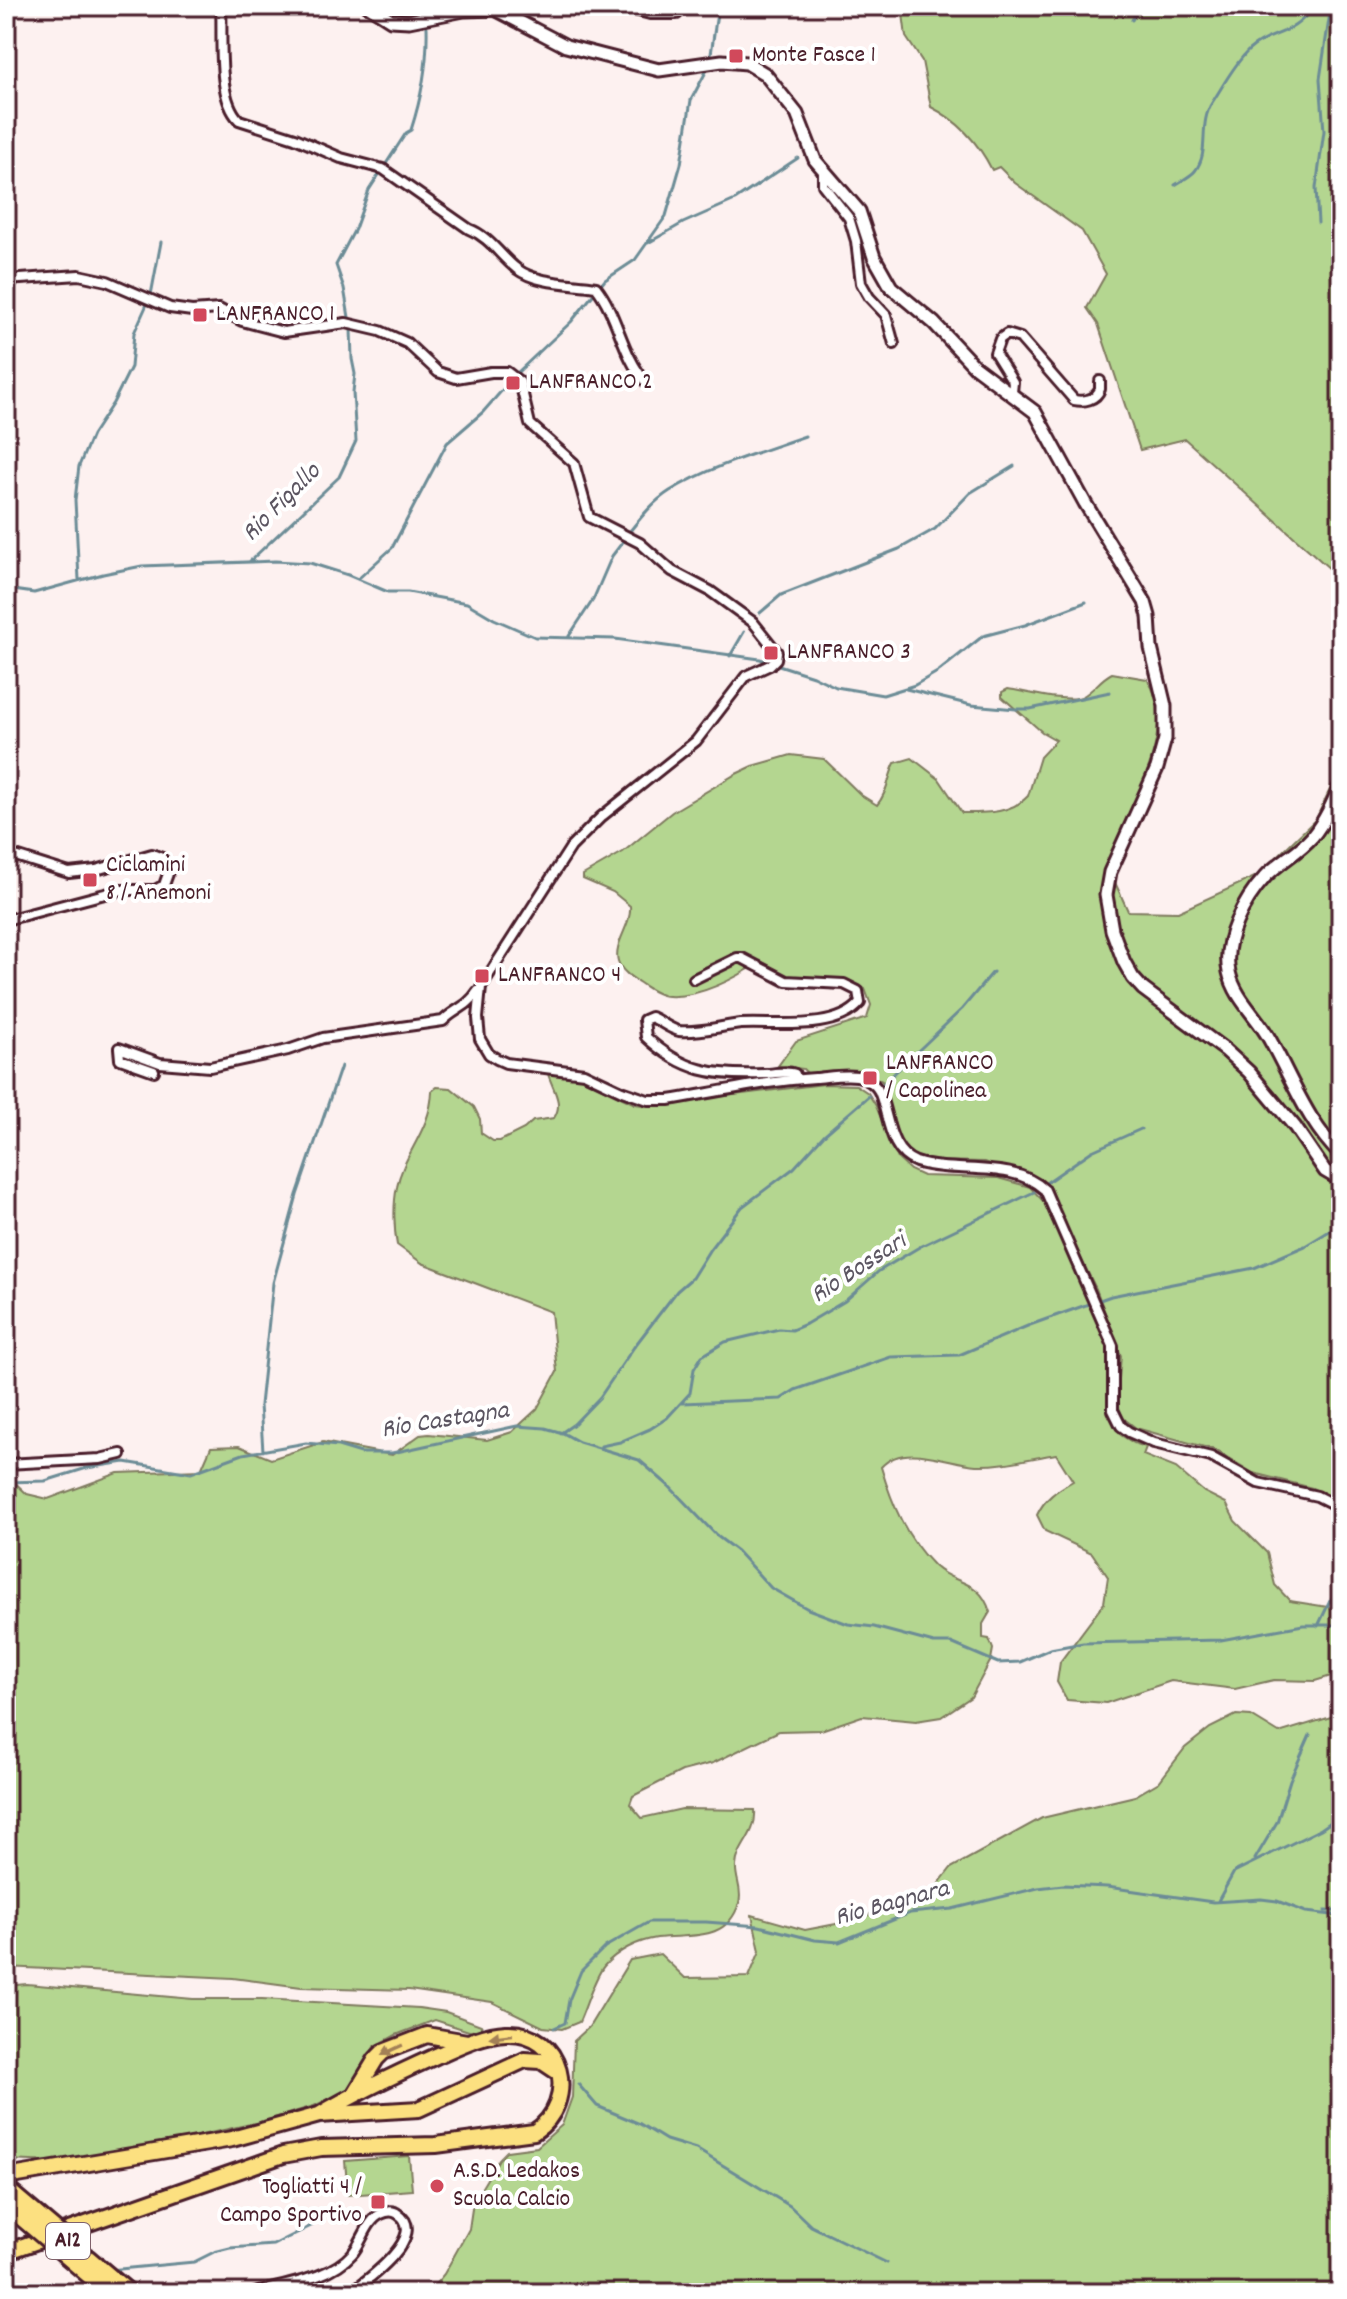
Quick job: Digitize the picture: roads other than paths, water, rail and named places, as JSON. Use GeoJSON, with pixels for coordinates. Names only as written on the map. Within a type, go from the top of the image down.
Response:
{"type":"FeatureCollection","features":[{"type":"Feature","properties":{"kind":"highway"},"geometry":{"type":"LineString","coordinates":[[6,2252],[283,2155],[321,2148],[436,2145],[534,2132],[546,2124],[555,2110],[562,2084],[549,2050],[531,2036],[506,2033],[467,2042],[356,2092],[319,2115]]}},
{"type":"Feature","properties":{"kind":"highway"},"geometry":{"type":"LineString","coordinates":[[356,2092],[383,2052],[427,2035],[467,2042]]}},
{"type":"Feature","properties":{"kind":"highway"},"geometry":{"type":"LineString","coordinates":[[6,2177],[232,2139],[319,2115],[419,2109],[525,2060],[541,2061],[559,2073]]}},
{"type":"Feature","properties":{"kind":"highway","name":"A12"},"geometry":{"type":"LineString","coordinates":[[6,2188],[130,2293]]}},
{"type":"Feature","properties":{"kind":"highway","name":"A12"},"geometry":{"type":"LineString","coordinates":[[6,2205],[109,2293]]}},
{"type":"Feature","properties":{"kind":"main road"},"geometry":{"type":"LineString","coordinates":[[374,7],[391,20],[409,21],[464,10],[495,9],[566,46],[659,70],[722,61],[747,63],[765,74],[797,114],[815,160],[859,211],[874,257],[891,287],[934,323],[975,367],[1035,412],[1145,602],[1151,648],[1165,706],[1165,739],[1157,768],[1110,872],[1107,910],[1124,962],[1143,989],[1225,1050],[1249,1072],[1295,1127],[1325,1171],[1337,1178],[1341,1176]]}},
{"type":"Feature","properties":{"kind":"main road"},"geometry":{"type":"LineString","coordinates":[[1341,784],[1323,823],[1309,840],[1264,878],[1237,923],[1228,954],[1229,971],[1236,992],[1268,1036],[1312,1119],[1341,1155]]}},
{"type":"Feature","properties":{"kind":"street"},"geometry":{"type":"LineString","coordinates":[[221,6],[224,83],[234,115],[239,120],[295,138],[341,158],[383,169],[479,233],[517,269],[533,277],[596,287],[603,295],[630,353],[633,367],[645,381]]}},
{"type":"Feature","properties":{"kind":"street"},"geometry":{"type":"LineString","coordinates":[[374,7],[399,6]]}},
{"type":"Feature","properties":{"kind":"street"},"geometry":{"type":"LineString","coordinates":[[619,6],[650,14],[677,14]]}},
{"type":"Feature","properties":{"kind":"street"},"geometry":{"type":"LineString","coordinates":[[823,171],[823,185],[849,218],[856,241],[861,283],[886,315],[894,344]]}},
{"type":"Feature","properties":{"kind":"street"},"geometry":{"type":"LineString","coordinates":[[6,280],[79,275],[107,281],[170,308],[192,311],[219,309],[242,321],[284,332],[346,323],[380,331],[407,343],[438,372],[456,378],[507,372],[520,382],[530,424],[574,463],[589,517],[640,543],[672,571],[710,591],[753,622],[777,652],[776,659],[770,665],[746,676],[696,741],[601,817],[571,847],[481,987],[462,1010],[443,1021],[323,1038],[288,1050],[210,1067],[160,1063],[119,1048],[120,1059],[154,1071]]}},
{"type":"Feature","properties":{"kind":"street"},"geometry":{"type":"LineString","coordinates":[[1012,392],[1013,382],[995,353],[1000,339],[1007,334],[1020,338],[1074,400],[1095,397],[1100,381]]}},
{"type":"Feature","properties":{"kind":"street"},"geometry":{"type":"LineString","coordinates":[[6,853],[69,873],[96,870],[152,854],[162,858],[167,867],[167,880],[155,890],[122,890],[6,920]]}},
{"type":"Feature","properties":{"kind":"street"},"geometry":{"type":"LineString","coordinates":[[694,979],[742,958],[786,981],[844,984],[858,991],[860,1003],[847,1014],[784,1026],[747,1024],[686,1031],[672,1029],[651,1017],[644,1020],[646,1037],[687,1067],[736,1073],[790,1071],[796,1079]]}},
{"type":"Feature","properties":{"kind":"street"},"geometry":{"type":"LineString","coordinates":[[481,987],[478,1018],[480,1039],[489,1054],[506,1063],[584,1073],[648,1100],[669,1100],[796,1079],[842,1076],[865,1079],[880,1092],[897,1146],[906,1157],[923,1163],[1011,1174],[1045,1190],[1109,1335],[1115,1363],[1113,1410],[1125,1429],[1154,1443],[1211,1457],[1258,1483],[1317,1496],[1341,1508]]}},
{"type":"Feature","properties":{"kind":"street"},"geometry":{"type":"LineString","coordinates":[[6,1464],[100,1459],[121,1454]]}},
{"type":"Feature","properties":{"kind":"street"},"geometry":{"type":"LineString","coordinates":[[255,2293],[331,2270],[354,2252],[376,2216],[388,2211],[397,2213],[406,2224],[403,2243],[376,2274],[350,2293]]}},
{"type":"Feature","properties":{"kind":"waterway"},"geometry":{"type":"LineString","coordinates":[[6,16],[19,6]]}},
{"type":"Feature","properties":{"kind":"waterway"},"geometry":{"type":"LineString","coordinates":[[1132,20],[1140,6]]}},
{"type":"Feature","properties":{"kind":"waterway"},"geometry":{"type":"LineString","coordinates":[[1175,185],[1193,173],[1200,163],[1208,110],[1239,61],[1258,43],[1298,24],[1314,6]]}},
{"type":"Feature","properties":{"kind":"waterway"},"geometry":{"type":"LineString","coordinates":[[1318,223],[1316,188],[1324,131],[1320,79],[1331,6]]}},
{"type":"Feature","properties":{"kind":"waterway"},"geometry":{"type":"LineString","coordinates":[[710,61],[717,13]]}},
{"type":"Feature","properties":{"kind":"waterway","name":"Rio Figallo"},"geometry":{"type":"LineString","coordinates":[[250,561],[339,477],[356,441],[351,329],[344,288],[336,265],[355,229],[369,190],[411,130],[424,79],[427,27]]}},
{"type":"Feature","properties":{"kind":"waterway"},"geometry":{"type":"LineString","coordinates":[[518,372],[571,322],[605,280],[635,260],[666,216],[681,164],[691,100],[708,68]]}},
{"type":"Feature","properties":{"kind":"waterway"},"geometry":{"type":"LineString","coordinates":[[648,243],[683,223],[735,200],[798,158]]}},
{"type":"Feature","properties":{"kind":"waterway"},"geometry":{"type":"LineString","coordinates":[[151,295],[161,242]]}},
{"type":"Feature","properties":{"kind":"waterway"},"geometry":{"type":"LineString","coordinates":[[79,580],[75,500],[79,466],[92,435],[131,367],[134,333],[148,302]]}},
{"type":"Feature","properties":{"kind":"waterway"},"geometry":{"type":"LineString","coordinates":[[358,579],[392,548],[447,443],[483,412],[512,379]]}},
{"type":"Feature","properties":{"kind":"waterway"},"geometry":{"type":"LineString","coordinates":[[630,531],[659,499],[686,482],[736,460],[805,436]]}},
{"type":"Feature","properties":{"kind":"waterway"},"geometry":{"type":"LineString","coordinates":[[760,613],[781,595],[899,549],[935,529],[970,493],[1014,466]]}},
{"type":"Feature","properties":{"kind":"waterway"},"geometry":{"type":"LineString","coordinates":[[569,636],[593,600],[612,556],[625,539]]}},
{"type":"Feature","properties":{"kind":"waterway","name":"Rio Figallo"},"geometry":{"type":"LineString","coordinates":[[6,589],[34,593],[142,566],[275,561],[310,563],[388,592],[408,592],[467,603],[535,637],[615,639],[760,659],[836,687],[883,695],[915,685],[939,671],[983,636],[1025,625],[1086,602]]}},
{"type":"Feature","properties":{"kind":"waterway"},"geometry":{"type":"LineString","coordinates":[[730,656],[744,632]]}},
{"type":"Feature","properties":{"kind":"waterway"},"geometry":{"type":"LineString","coordinates":[[906,689],[971,705],[1016,709],[1030,709],[1110,692]]}},
{"type":"Feature","properties":{"kind":"waterway"},"geometry":{"type":"LineString","coordinates":[[881,1086],[962,1009],[993,972]]}},
{"type":"Feature","properties":{"kind":"waterway"},"geometry":{"type":"LineString","coordinates":[[263,1451],[260,1405],[273,1283],[297,1195],[341,1066]]}},
{"type":"Feature","properties":{"kind":"waterway"},"geometry":{"type":"LineString","coordinates":[[561,1433],[600,1397],[634,1347],[677,1291],[692,1278],[742,1207],[794,1168],[824,1135],[869,1096]]}},
{"type":"Feature","properties":{"kind":"waterway"},"geometry":{"type":"LineString","coordinates":[[1043,1185],[1092,1151],[1141,1129]]}},
{"type":"Feature","properties":{"kind":"waterway","name":"Rio Bossari"},"geometry":{"type":"LineString","coordinates":[[601,1446],[620,1442],[667,1418],[690,1393],[694,1369],[702,1356],[725,1342],[779,1329],[792,1330],[806,1324],[845,1301],[879,1271],[921,1246],[1034,1192]]}},
{"type":"Feature","properties":{"kind":"waterway"},"geometry":{"type":"LineString","coordinates":[[683,1403],[781,1399],[795,1390],[891,1357],[959,1355],[1111,1296],[1254,1268],[1305,1246],[1341,1224]]}},
{"type":"Feature","properties":{"kind":"waterway","name":"Rio Castagna"},"geometry":{"type":"LineString","coordinates":[[6,1482],[45,1481],[87,1468],[125,1462],[191,1473],[243,1454],[306,1443],[338,1446],[361,1453],[392,1453],[517,1426],[545,1428],[639,1460],[717,1536],[737,1551],[771,1588],[808,1609],[848,1624],[874,1627],[934,1643],[951,1643],[998,1663],[1020,1662],[1050,1649],[1083,1643],[1221,1640],[1303,1625],[1341,1625]]}},
{"type":"Feature","properties":{"kind":"waterway"},"geometry":{"type":"LineString","coordinates":[[1318,1626],[1341,1586]]}},
{"type":"Feature","properties":{"kind":"waterway"},"geometry":{"type":"LineString","coordinates":[[1255,1859],[1277,1822],[1290,1780],[1310,1735]]}},
{"type":"Feature","properties":{"kind":"waterway"},"geometry":{"type":"LineString","coordinates":[[1218,1901],[1234,1872],[1321,1829],[1341,1815]]}},
{"type":"Feature","properties":{"kind":"waterway","name":"Rio Bagnara"},"geometry":{"type":"LineString","coordinates":[[554,2028],[565,2023],[569,2000],[581,1971],[605,1947],[649,1922],[759,1926],[815,1940],[839,1942],[910,1913],[952,1909],[1063,1885],[1107,1887],[1213,1902],[1261,1899],[1277,1901],[1306,1912],[1341,1916]]}},
{"type":"Feature","properties":{"kind":"waterway"},"geometry":{"type":"LineString","coordinates":[[1325,1911],[1341,1911]]}},
{"type":"Feature","properties":{"kind":"waterway"},"geometry":{"type":"LineString","coordinates":[[578,2084],[597,2106],[640,2124],[666,2140],[696,2149],[790,2206],[811,2226],[887,2263]]}},
{"type":"Feature","properties":{"kind":"waterway","name":"Rio Bagnara"},"geometry":{"type":"LineString","coordinates":[[109,2270],[194,2262],[230,2248],[273,2245],[313,2225]]}},
{"type":"Feature","properties":{"kind":"waterway","name":"Rio Bagnara"},"geometry":{"type":"LineString","coordinates":[[68,2293],[88,2279]]}},
{"type":"Feature","properties":{"kind":"place","name":"Monte Fasce 1"},"geometry":{"type":"Point","coordinates":[736,56]}},
{"type":"Feature","properties":{"kind":"place","name":"LANFRANCO 1"},"geometry":{"type":"Point","coordinates":[200,315]}},
{"type":"Feature","properties":{"kind":"place","name":"LANFRANCO 2"},"geometry":{"type":"Point","coordinates":[513,383]}},
{"type":"Feature","properties":{"kind":"place","name":"LANFRANCO 3"},"geometry":{"type":"Point","coordinates":[771,653]}},
{"type":"Feature","properties":{"kind":"place","name":"Ciclamini 8 / Anemoni"},"geometry":{"type":"Point","coordinates":[90,880]}},
{"type":"Feature","properties":{"kind":"place","name":"LANFRANCO 4"},"geometry":{"type":"Point","coordinates":[482,976]}},
{"type":"Feature","properties":{"kind":"place","name":"LANFRANCO / Capolinea"},"geometry":{"type":"Point","coordinates":[870,1078]}},
{"type":"Feature","properties":{"kind":"place","name":"A.S.D. Ledakos Scuola Calcio"},"geometry":{"type":"Point","coordinates":[437,2186]}},
{"type":"Feature","properties":{"kind":"place","name":"Togliatti 4 / Campo Sportivo"},"geometry":{"type":"Point","coordinates":[378,2202]}}]}
